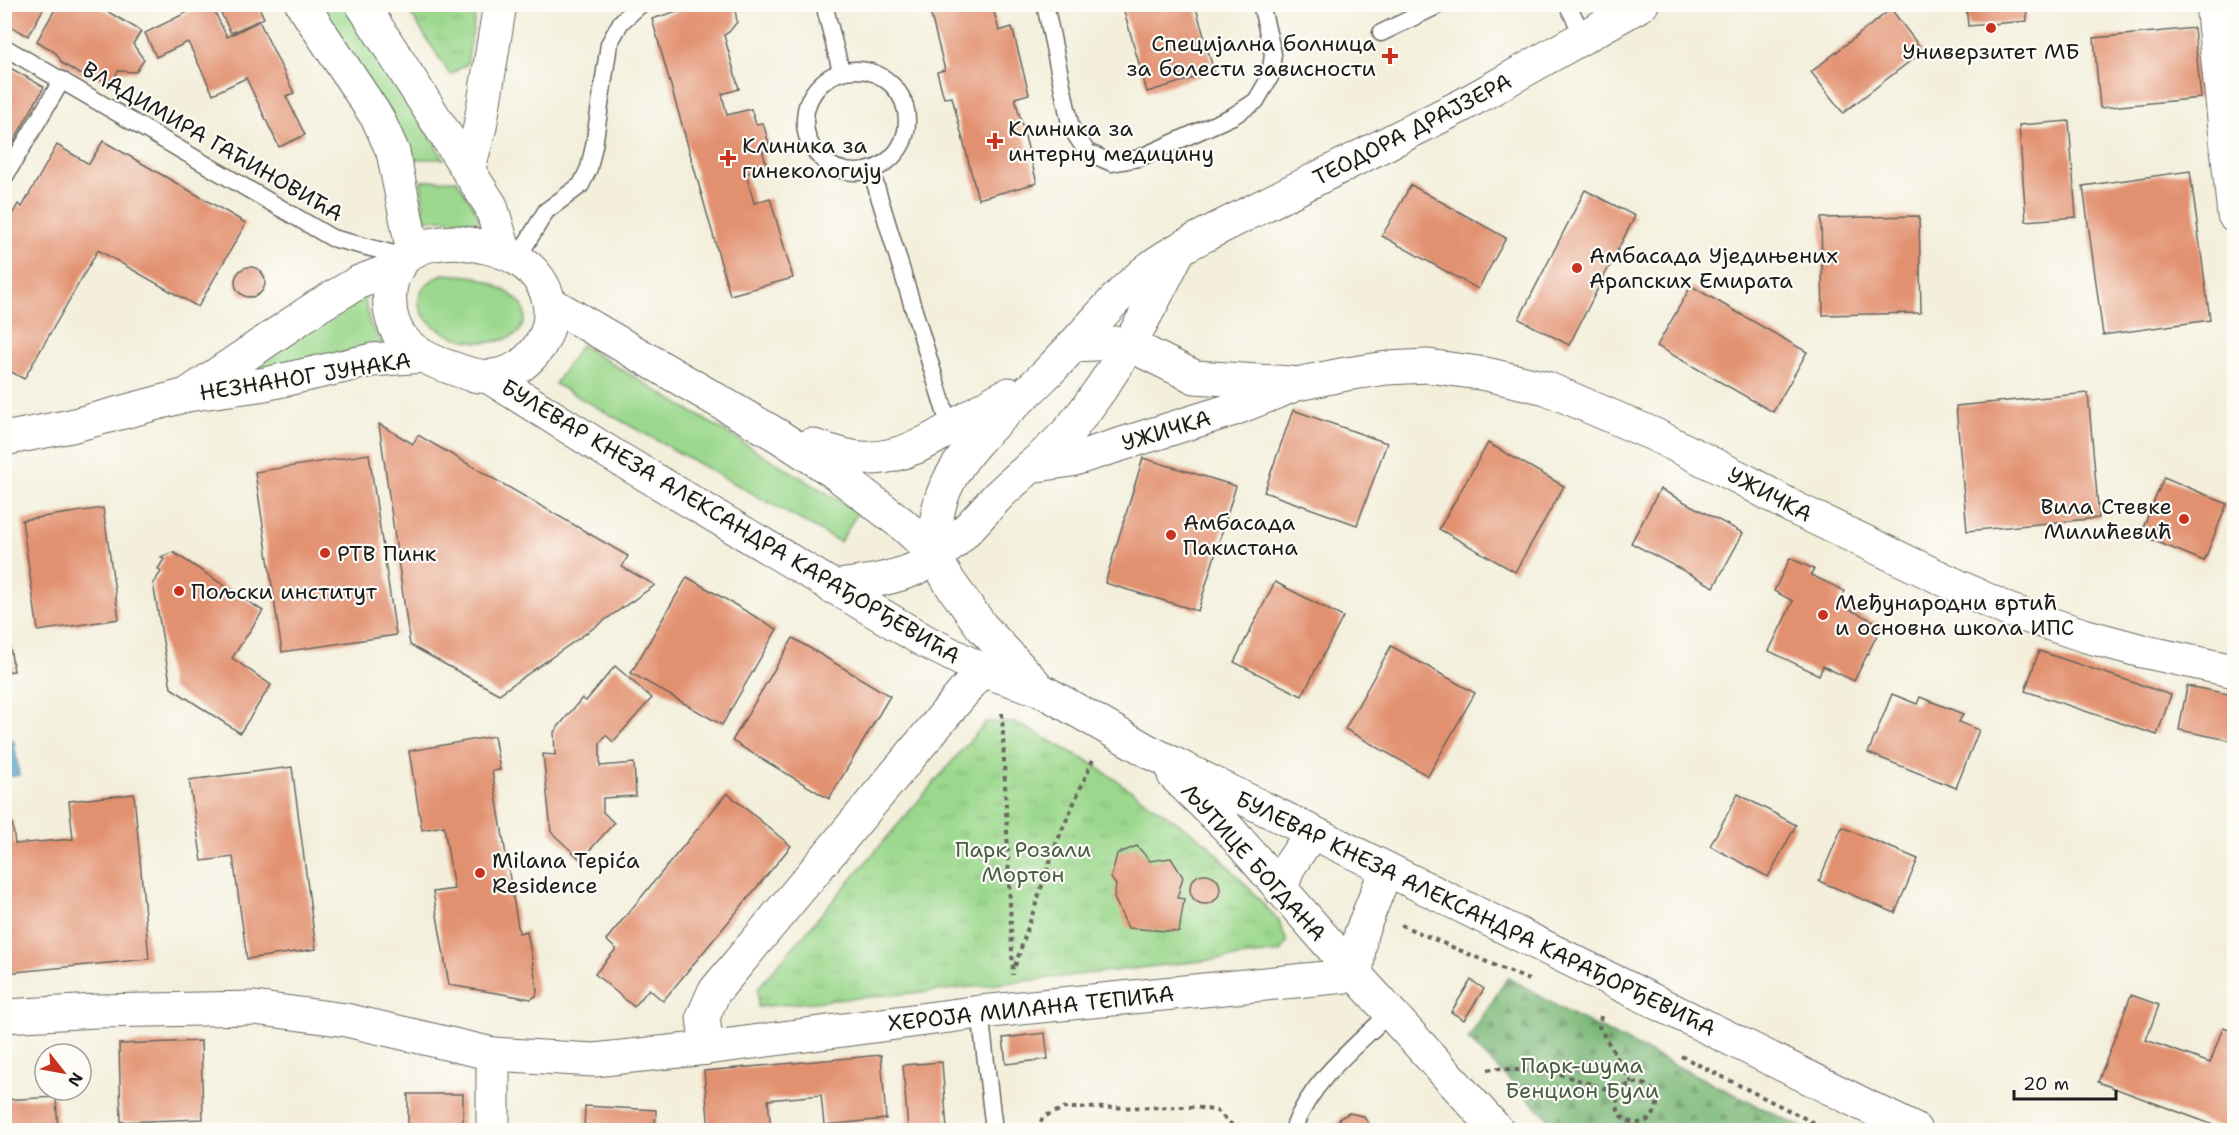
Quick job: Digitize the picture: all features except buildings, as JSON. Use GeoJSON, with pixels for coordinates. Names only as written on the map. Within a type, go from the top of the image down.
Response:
{"type":"FeatureCollection","features":[{"type":"Feature","properties":{"kind":"main road"},"geometry":{"type":"LineString","coordinates":[[302,4],[378,120],[393,152],[406,259]]}},
{"type":"Feature","properties":{"kind":"main road"},"geometry":{"type":"LineString","coordinates":[[362,4],[492,206],[511,256]]}},
{"type":"Feature","properties":{"kind":"main road"},"geometry":{"type":"LineString","coordinates":[[468,171],[480,127],[500,4]]}},
{"type":"Feature","properties":{"kind":"main road","name":"ТЕОДОРА ДРАЈЗЕРА"},"geometry":{"type":"LineString","coordinates":[[936,557],[936,514],[955,469],[979,439],[1150,268],[1179,249],[1463,105],[1642,4]]}},
{"type":"Feature","properties":{"kind":"main road"},"geometry":{"type":"LineString","coordinates":[[2212,4],[2235,215]]}},
{"type":"Feature","properties":{"kind":"main road"},"geometry":{"type":"LineString","coordinates":[[456,242],[484,246],[511,256],[538,278],[546,290],[550,303],[550,323],[537,350],[515,369],[489,377],[457,370],[423,356],[405,343],[392,320],[390,293],[393,280],[406,259],[427,246],[456,242]]}},
{"type":"Feature","properties":{"kind":"main road"},"geometry":{"type":"LineString","coordinates":[[832,587],[894,576],[917,568],[936,557],[962,535],[1015,479],[1071,429],[1127,346],[1154,300],[1179,249]]}},
{"type":"Feature","properties":{"kind":"main road","name":"НЕЗНАНОГ ЈУНАКА"},"geometry":{"type":"LineString","coordinates":[[187,395],[318,306],[359,282],[406,259]]}},
{"type":"Feature","properties":{"kind":"main road","name":"БУЛЕВАР КНЕЗА АЛЕКСАНДРА КАРАЂОРЂЕВИЋА"},"geometry":{"type":"LineString","coordinates":[[550,303],[777,435],[834,472],[901,523],[936,557],[950,583],[1000,649],[1041,690]]}},
{"type":"Feature","properties":{"kind":"main road","name":"УЖИЧКА"},"geometry":{"type":"LineString","coordinates":[[1074,345],[1102,343],[1127,346],[1153,355],[1183,373],[1195,377],[1297,384]]}},
{"type":"Feature","properties":{"kind":"main road","name":"НЕЗНАНОГ ЈУНАКА"},"geometry":{"type":"LineString","coordinates":[[4,439],[71,426],[187,395],[265,384],[372,360],[423,356]]}},
{"type":"Feature","properties":{"kind":"main road","name":"УЖИЧКА"},"geometry":{"type":"LineString","coordinates":[[1031,466],[1071,460],[1234,409],[1297,384],[1377,369],[1428,366],[1485,374],[1546,388],[1655,435],[1746,480],[1794,508],[2008,610],[2083,635],[2142,651],[2235,670]]}},
{"type":"Feature","properties":{"kind":"main road","name":"БУЛЕВАР КНЕЗА АЛЕКСАНДРА КАРАЂОРЂЕВИЋА"},"geometry":{"type":"LineString","coordinates":[[489,377],[613,455],[923,640],[982,670],[1041,690],[1149,751],[1915,1131]]}},
{"type":"Feature","properties":{"kind":"main road"},"geometry":{"type":"LineString","coordinates":[[777,435],[854,458],[864,459],[899,453],[925,442],[996,399],[1028,390]]}},
{"type":"Feature","properties":{"kind":"main road"},"geometry":{"type":"LineString","coordinates":[[707,1048],[703,1017],[714,992],[982,670]]}},
{"type":"Feature","properties":{"kind":"main road","name":"ЉУТИЦЕ БОГДАНА"},"geometry":{"type":"LineString","coordinates":[[1149,751],[1208,807],[1497,1131]]}},
{"type":"Feature","properties":{"kind":"main road"},"geometry":{"type":"LineString","coordinates":[[1281,890],[1288,868],[1312,832]]}},
{"type":"Feature","properties":{"kind":"main road","name":"ЉУТИЦЕ БОГДАНА"},"geometry":{"type":"LineString","coordinates":[[1356,975],[1360,939],[1386,870]]}},
{"type":"Feature","properties":{"kind":"main road","name":"ХЕРОЈА МИЛАНА ТЕПИЋА"},"geometry":{"type":"LineString","coordinates":[[4,1016],[97,1011],[254,1008],[346,1020],[493,1054],[594,1060],[707,1048],[980,1012],[1356,975]]}},
{"type":"Feature","properties":{"kind":"main road"},"geometry":{"type":"LineString","coordinates":[[493,1054],[493,1131]]}},
{"type":"Feature","properties":{"kind":"lane"},"geometry":{"type":"LineString","coordinates":[[511,256],[546,211],[581,185],[589,168],[594,146],[609,44],[621,22],[641,4]]}},
{"type":"Feature","properties":{"kind":"lane"},"geometry":{"type":"LineString","coordinates":[[824,4],[841,71]]}},
{"type":"Feature","properties":{"kind":"lane"},"geometry":{"type":"LineString","coordinates":[[1045,4],[1071,128],[1087,152],[1113,163],[1139,158],[1233,116],[1256,101],[1270,77],[1273,54],[1260,4]]}},
{"type":"Feature","properties":{"kind":"lane"},"geometry":{"type":"LineString","coordinates":[[1381,33],[1441,4]]}},
{"type":"Feature","properties":{"kind":"lane"},"geometry":{"type":"LineString","coordinates":[[1567,4],[1584,37]]}},
{"type":"Feature","properties":{"kind":"lane","name":"ВЛАДИМИРА ГАЋИНОВИЋА"},"geometry":{"type":"LineString","coordinates":[[4,47],[332,238],[406,259]]}},
{"type":"Feature","properties":{"kind":"lane"},"geometry":{"type":"LineString","coordinates":[[858,69],[874,72],[888,80],[899,92],[906,106],[907,122],[901,145],[885,163],[871,170],[853,172],[835,168],[821,158],[810,144],[805,127],[806,109],[813,93],[825,80],[841,71],[858,69]]}},
{"type":"Feature","properties":{"kind":"lane"},"geometry":{"type":"LineString","coordinates":[[4,178],[62,80]]}},
{"type":"Feature","properties":{"kind":"lane"},"geometry":{"type":"LineString","coordinates":[[871,170],[950,428]]}},
{"type":"Feature","properties":{"kind":"lane"},"geometry":{"type":"LineString","coordinates":[[980,1012],[994,1131]]}},
{"type":"Feature","properties":{"kind":"lane"},"geometry":{"type":"LineString","coordinates":[[1293,1131],[1302,1111],[1320,1085],[1342,1059],[1390,1013]]}},
{"type":"Feature","properties":{"kind":"path"},"geometry":{"type":"LineString","coordinates":[[1001,705],[1013,977]]}},
{"type":"Feature","properties":{"kind":"path"},"geometry":{"type":"LineString","coordinates":[[1013,969],[1056,844],[1094,757],[1084,752]]}},
{"type":"Feature","properties":{"kind":"path"},"geometry":{"type":"LineString","coordinates":[[1369,911],[1537,984]]}},
{"type":"Feature","properties":{"kind":"path"},"geometry":{"type":"LineString","coordinates":[[1591,1010],[1611,1021]]}},
{"type":"Feature","properties":{"kind":"path"},"geometry":{"type":"LineString","coordinates":[[1601,1016],[1599,1027],[1632,1083]]}},
{"type":"Feature","properties":{"kind":"path"},"geometry":{"type":"LineString","coordinates":[[1672,1051],[1828,1131]]}},
{"type":"Feature","properties":{"kind":"path"},"geometry":{"type":"LineString","coordinates":[[1448,1078],[1497,1068],[1540,1071],[1559,1074],[1619,1093]]}},
{"type":"Feature","properties":{"kind":"path"},"geometry":{"type":"LineString","coordinates":[[1632,1083],[1649,1086],[1657,1097],[1657,1110],[1647,1121],[1634,1123],[1623,1117],[1617,1106],[1619,1093],[1632,1083]]}},
{"type":"Feature","properties":{"kind":"path"},"geometry":{"type":"LineString","coordinates":[[1037,1131],[1043,1117],[1065,1108],[1196,1107],[1217,1111],[1232,1124],[1232,1131]]}},
{"type":"Feature","properties":{"kind":"green space"},"geometry":{"type":"Polygon","coordinates":[[[318,5],[346,5],[444,159],[413,159],[318,5]]]}},
{"type":"Feature","properties":{"kind":"green space"},"geometry":{"type":"Polygon","coordinates":[[[405,5],[477,5],[467,64],[450,75],[405,5]]]}},
{"type":"Feature","properties":{"kind":"green space"},"geometry":{"type":"Polygon","coordinates":[[[457,180],[481,219],[476,222],[424,220],[421,181],[457,180]]]}},
{"type":"Feature","properties":{"kind":"green space"},"geometry":{"type":"Polygon","coordinates":[[[443,274],[476,277],[509,293],[520,303],[525,314],[518,333],[498,341],[476,342],[454,337],[436,328],[424,315],[419,301],[425,287],[443,274]]]}},
{"type":"Feature","properties":{"kind":"green space"},"geometry":{"type":"Polygon","coordinates":[[[363,292],[370,324],[384,344],[240,377],[363,292]]]}},
{"type":"Feature","properties":{"kind":"green space"},"geometry":{"type":"Polygon","coordinates":[[[581,345],[858,512],[840,542],[555,384],[581,345]]]}},
{"type":"Feature","properties":{"kind":"green space","name":"Парк Розали Мортон"},"geometry":{"type":"Polygon","coordinates":[[[986,722],[1017,723],[1091,763],[1207,843],[1279,921],[1287,942],[1281,952],[944,990],[758,1007],[758,988],[986,722]]]}},
{"type":"Feature","properties":{"kind":"green space","name":"Парк-шума Бенцион Були"},"geometry":{"type":"Polygon","coordinates":[[[1508,977],[1565,1011],[1807,1130],[1560,1130],[1468,1039],[1508,977]]]}},
{"type":"Feature","properties":{"kind":"water"},"geometry":{"type":"Polygon","coordinates":[[[14,741],[19,775],[5,777],[5,743],[14,741]]]}},
{"type":"Feature","properties":{"kind":"place","name":"Универзитет МБ"},"geometry":{"type":"Point","coordinates":[1991,28]}},
{"type":"Feature","properties":{"kind":"place","name":"Специјална болница за болести зависности"},"geometry":{"type":"Point","coordinates":[1390,56]}},
{"type":"Feature","properties":{"kind":"place","name":"Клиника за интерну медицину"},"geometry":{"type":"Point","coordinates":[995,141]}},
{"type":"Feature","properties":{"kind":"place","name":"Клиника за гинекологију"},"geometry":{"type":"Point","coordinates":[728,158]}},
{"type":"Feature","properties":{"kind":"place","name":"Амбасада Уједињених Арапских Емирата"},"geometry":{"type":"Point","coordinates":[1577,268]}},
{"type":"Feature","properties":{"kind":"place","name":"Вила Стевке Милићевић"},"geometry":{"type":"Point","coordinates":[2184,519]}},
{"type":"Feature","properties":{"kind":"place","name":"Амбасада Пакистана"},"geometry":{"type":"Point","coordinates":[1171,535]}},
{"type":"Feature","properties":{"kind":"place","name":"РТВ Пинк"},"geometry":{"type":"Point","coordinates":[325,553]}},
{"type":"Feature","properties":{"kind":"place","name":"Пољски институт"},"geometry":{"type":"Point","coordinates":[179,591]}},
{"type":"Feature","properties":{"kind":"place","name":"Међународни вртић и основна школа ИПС"},"geometry":{"type":"Point","coordinates":[1823,615]}},
{"type":"Feature","properties":{"kind":"place","name":"Milana Tepića Residence"},"geometry":{"type":"Point","coordinates":[480,873]}}]}
